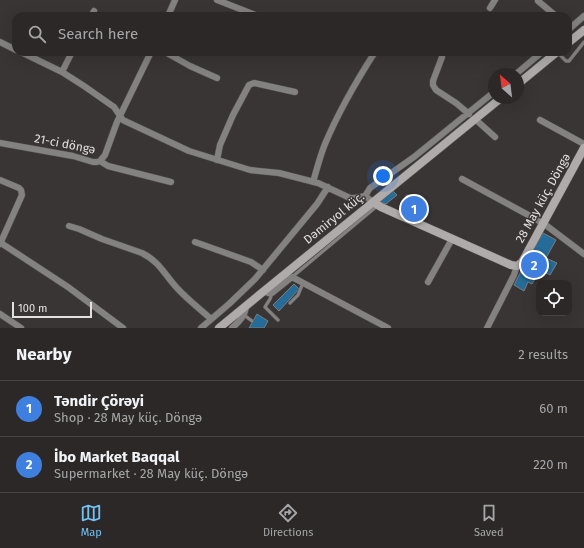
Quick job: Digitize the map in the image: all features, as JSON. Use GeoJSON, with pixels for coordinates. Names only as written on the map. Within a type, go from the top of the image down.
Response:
{"type":"FeatureCollection","features":[{"type":"Feature","properties":{"kind":"main road"},"geometry":{"type":"LineString","coordinates":[[572,37],[583,31]]}},
{"type":"Feature","properties":{"kind":"main road"},"geometry":{"type":"LineString","coordinates":[[572,40],[583,31]]}},
{"type":"Feature","properties":{"kind":"main road"},"geometry":{"type":"LineString","coordinates":[[524,75],[547,56]]}},
{"type":"Feature","properties":{"kind":"main road"},"geometry":{"type":"LineString","coordinates":[[524,79],[552,56]]}},
{"type":"Feature","properties":{"kind":"main road"},"geometry":{"type":"LineString","coordinates":[[472,116],[488,104]]}},
{"type":"Feature","properties":{"kind":"main road","name":"Dəmiryol küç."},"geometry":{"type":"LineString","coordinates":[[219,328],[246,306],[268,292],[472,116],[491,104]]}},
{"type":"Feature","properties":{"kind":"main road","name":"28 May küç. Döngə"},"geometry":{"type":"LineString","coordinates":[[517,266],[522,262],[584,148]]}},
{"type":"Feature","properties":{"kind":"main road"},"geometry":{"type":"LineString","coordinates":[[214,328],[372,201],[511,266],[517,266]]}},
{"type":"Feature","properties":{"kind":"street"},"geometry":{"type":"LineString","coordinates":[[170,12],[176,0]]}},
{"type":"Feature","properties":{"kind":"street"},"geometry":{"type":"LineString","coordinates":[[218,0],[248,12]]}},
{"type":"Feature","properties":{"kind":"street"},"geometry":{"type":"LineString","coordinates":[[490,8],[495,0]]}},
{"type":"Feature","properties":{"kind":"street"},"geometry":{"type":"LineString","coordinates":[[538,1],[551,12]]}},
{"type":"Feature","properties":{"kind":"street"},"geometry":{"type":"LineString","coordinates":[[572,26],[584,16]]}},
{"type":"Feature","properties":{"kind":"street"},"geometry":{"type":"LineString","coordinates":[[0,42],[12,48]]}},
{"type":"Feature","properties":{"kind":"street"},"geometry":{"type":"LineString","coordinates":[[29,56],[62,72],[84,86],[116,109],[127,122],[170,143],[189,151],[250,170],[279,173],[328,187],[350,198],[372,201],[370,188],[472,116],[488,99]]}},
{"type":"Feature","properties":{"kind":"street"},"geometry":{"type":"LineString","coordinates":[[62,72],[70,56]]}},
{"type":"Feature","properties":{"kind":"street","name":"21-ci döngə"},"geometry":{"type":"LineString","coordinates":[[0,143],[67,155],[93,162],[100,161],[105,156],[120,115],[149,56]]}},
{"type":"Feature","properties":{"kind":"street"},"geometry":{"type":"LineString","coordinates":[[172,56],[217,78]]}},
{"type":"Feature","properties":{"kind":"street"},"geometry":{"type":"LineString","coordinates":[[312,182],[324,145],[346,101],[372,56]]}},
{"type":"Feature","properties":{"kind":"street"},"geometry":{"type":"LineString","coordinates":[[523,68],[537,56]]}},
{"type":"Feature","properties":{"kind":"street"},"geometry":{"type":"LineString","coordinates":[[442,57],[433,81],[433,85],[436,90],[472,116],[494,137]]}},
{"type":"Feature","properties":{"kind":"street"},"geometry":{"type":"LineString","coordinates":[[217,160],[220,145],[233,115],[250,85],[254,83],[295,92]]}},
{"type":"Feature","properties":{"kind":"street"},"geometry":{"type":"LineString","coordinates":[[540,120],[584,144]]}},
{"type":"Feature","properties":{"kind":"street"},"geometry":{"type":"LineString","coordinates":[[100,161],[108,166],[170,182]]}},
{"type":"Feature","properties":{"kind":"street"},"geometry":{"type":"LineString","coordinates":[[462,179],[543,223],[584,254]]}},
{"type":"Feature","properties":{"kind":"street"},"geometry":{"type":"LineString","coordinates":[[0,180],[19,188],[22,194],[0,244],[68,287],[123,328]]}},
{"type":"Feature","properties":{"kind":"street"},"geometry":{"type":"LineString","coordinates":[[201,328],[244,290],[263,270],[317,204],[328,187]]}},
{"type":"Feature","properties":{"kind":"street"},"geometry":{"type":"LineString","coordinates":[[400,215],[408,198]]}},
{"type":"Feature","properties":{"kind":"street"},"geometry":{"type":"LineString","coordinates":[[69,226],[148,255],[157,262],[177,289],[211,319]]}},
{"type":"Feature","properties":{"kind":"street"},"geometry":{"type":"LineString","coordinates":[[428,282],[452,239]]}},
{"type":"Feature","properties":{"kind":"street"},"geometry":{"type":"LineString","coordinates":[[195,242],[251,262],[263,270]]}},
{"type":"Feature","properties":{"kind":"street"},"geometry":{"type":"LineString","coordinates":[[496,328],[488,326],[514,275],[517,266]]}},
{"type":"Feature","properties":{"kind":"street"},"geometry":{"type":"LineString","coordinates":[[268,292],[292,277],[388,328]]}},
{"type":"Feature","properties":{"kind":"street"},"geometry":{"type":"LineString","coordinates":[[232,328],[244,315],[246,306]]}},
{"type":"Feature","properties":{"kind":"street"},"geometry":{"type":"LineString","coordinates":[[0,314],[21,328]]}},
{"type":"Feature","properties":{"kind":"lane"},"geometry":{"type":"LineString","coordinates":[[561,56],[566,61],[569,61],[584,42]]}},
{"type":"Feature","properties":{"kind":"lane"},"geometry":{"type":"LineString","coordinates":[[292,277],[372,201]]}},
{"type":"Feature","properties":{"kind":"lane"},"geometry":{"type":"LineString","coordinates":[[290,302],[298,295],[303,283]]}},
{"type":"Feature","properties":{"kind":"lane"},"geometry":{"type":"LineString","coordinates":[[268,292],[270,299],[266,307],[278,320]]}},
{"type":"Feature","properties":{"kind":"lane"},"geometry":{"type":"LineString","coordinates":[[244,315],[252,321]]}},
{"type":"Feature","properties":{"kind":"building"},"geometry":{"type":"Polygon","coordinates":[[[393,191],[397,195],[386,204],[380,202],[393,191]]]}},
{"type":"Feature","properties":{"kind":"building"},"geometry":{"type":"Polygon","coordinates":[[[410,204],[421,210],[418,215],[407,209],[410,204]]]}},
{"type":"Feature","properties":{"kind":"building"},"geometry":{"type":"Polygon","coordinates":[[[543,233],[556,240],[546,258],[557,263],[550,275],[540,270],[532,284],[528,282],[524,291],[514,285],[524,265],[528,267],[533,258],[530,256],[543,233]]]}},
{"type":"Feature","properties":{"kind":"building"},"geometry":{"type":"Polygon","coordinates":[[[294,284],[299,289],[279,311],[273,305],[294,284]]]}},
{"type":"Feature","properties":{"kind":"building"},"geometry":{"type":"Polygon","coordinates":[[[257,314],[268,321],[264,328],[249,328],[257,314]]]}},
{"type":"Feature","properties":{"kind":"place","name":"Təndir Çörəyi"},"geometry":{"type":"Point","coordinates":[414,209]}},
{"type":"Feature","properties":{"kind":"place","name":"İbo Market Baqqal"},"geometry":{"type":"Point","coordinates":[534,265]}}]}
